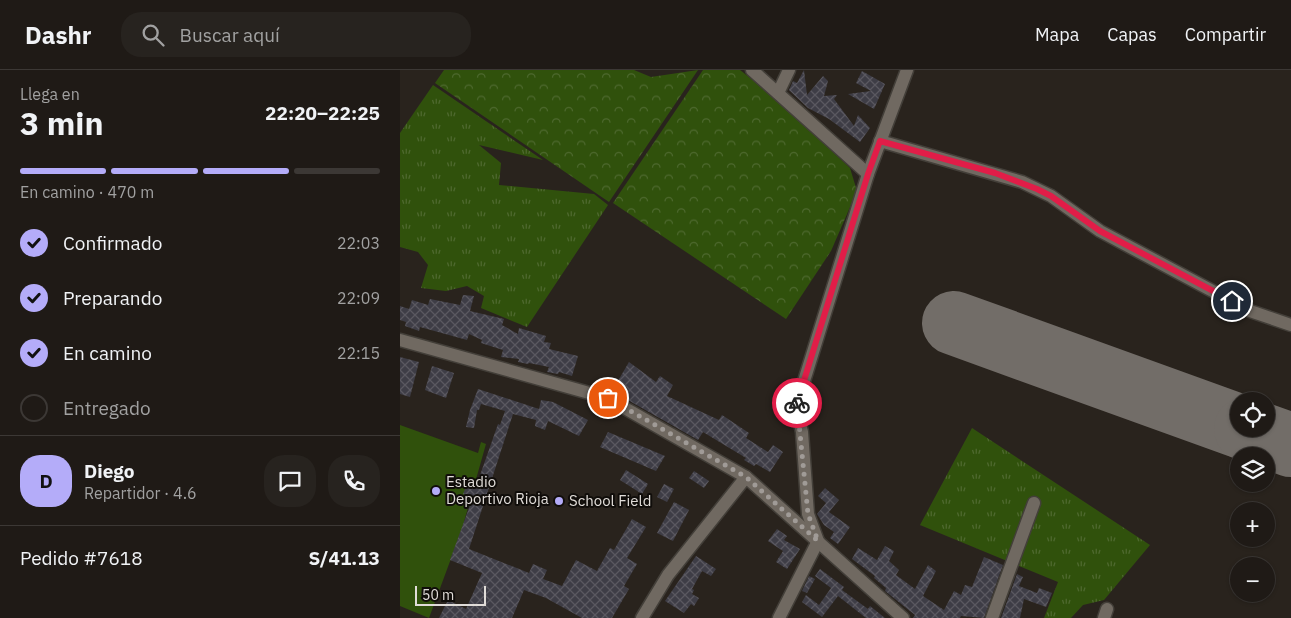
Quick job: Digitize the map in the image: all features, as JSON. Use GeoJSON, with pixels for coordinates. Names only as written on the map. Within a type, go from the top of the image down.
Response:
{"type":"FeatureCollection","features":[{"type":"Feature","properties":{"kind":"street"},"geometry":{"type":"LineString","coordinates":[[752,70],[868,174]]}},
{"type":"Feature","properties":{"kind":"street"},"geometry":{"type":"LineString","coordinates":[[778,93],[789,70]]}},
{"type":"Feature","properties":{"kind":"street"},"geometry":{"type":"LineString","coordinates":[[779,618],[818,541],[808,514],[802,432],[796,407],[868,174],[906,70]]}},
{"type":"Feature","properties":{"kind":"street"},"geometry":{"type":"LineString","coordinates":[[880,141],[1022,182],[1051,196],[1100,231],[1250,311],[1291,325]]}},
{"type":"Feature","properties":{"kind":"street"},"geometry":{"type":"LineString","coordinates":[[400,340],[608,398],[746,477],[903,618]]}},
{"type":"Feature","properties":{"kind":"street"},"geometry":{"type":"LineString","coordinates":[[642,618],[668,575],[746,477]]}},
{"type":"Feature","properties":{"kind":"street"},"geometry":{"type":"LineString","coordinates":[[992,618],[1034,503]]}},
{"type":"Feature","properties":{"kind":"green space"},"geometry":{"type":"Polygon","coordinates":[[[444,70],[634,70],[651,77],[698,70],[609,202],[435,83],[444,70]]]}},
{"type":"Feature","properties":{"kind":"green space"},"geometry":{"type":"Polygon","coordinates":[[[703,70],[740,70],[776,98],[850,168],[857,191],[831,251],[786,319],[613,203],[703,70]]]}},
{"type":"Feature","properties":{"kind":"green space"},"geometry":{"type":"Polygon","coordinates":[[[433,85],[543,160],[479,145],[501,163],[499,185],[594,194],[608,205],[527,327],[481,308],[484,296],[467,286],[446,291],[421,288],[428,265],[418,252],[400,247],[400,133],[433,85]]]}},
{"type":"Feature","properties":{"kind":"green space","name":"Estadio Deportivo Rioja"},"geometry":{"type":"Polygon","coordinates":[[[400,425],[478,453],[481,442],[486,444],[462,529],[429,618],[400,606],[400,425]]]}},
{"type":"Feature","properties":{"kind":"green space"},"geometry":{"type":"Polygon","coordinates":[[[972,428],[1150,545],[1104,600],[1083,605],[1071,618],[1044,618],[1058,582],[920,525],[972,428]]]}},
{"type":"Feature","properties":{"kind":"building"},"geometry":{"type":"Polygon","coordinates":[[[804,70],[807,95],[823,76],[828,81],[824,96],[837,95],[834,99],[854,126],[858,115],[870,128],[860,142],[829,119],[808,108],[789,90],[793,81],[797,83],[804,70]]]}},
{"type":"Feature","properties":{"kind":"building"},"geometry":{"type":"Polygon","coordinates":[[[862,71],[885,84],[874,109],[848,94],[871,91],[856,83],[862,71]]]}},
{"type":"Feature","properties":{"kind":"building"},"geometry":{"type":"Polygon","coordinates":[[[463,295],[474,296],[470,311],[504,319],[502,325],[518,334],[519,328],[546,336],[544,342],[551,343],[549,349],[578,356],[572,376],[559,372],[558,374],[547,372],[549,367],[518,362],[519,359],[501,357],[503,350],[481,343],[482,340],[469,334],[467,340],[420,327],[419,331],[405,326],[406,322],[400,320],[400,306],[409,309],[412,300],[428,305],[430,299],[460,305],[463,295]]]}},
{"type":"Feature","properties":{"kind":"building"},"geometry":{"type":"Polygon","coordinates":[[[400,357],[419,362],[410,397],[400,394],[400,357]]]}},
{"type":"Feature","properties":{"kind":"building"},"geometry":{"type":"Polygon","coordinates":[[[629,362],[656,382],[660,376],[673,385],[667,396],[719,420],[722,415],[749,433],[746,438],[768,452],[773,445],[783,452],[770,472],[756,464],[754,466],[744,460],[746,458],[703,432],[698,440],[612,391],[629,362]]]}},
{"type":"Feature","properties":{"kind":"building"},"geometry":{"type":"Polygon","coordinates":[[[432,366],[454,373],[446,398],[425,390],[432,366]]]}},
{"type":"Feature","properties":{"kind":"building"},"geometry":{"type":"Polygon","coordinates":[[[478,389],[539,409],[541,400],[553,402],[588,420],[579,436],[548,421],[545,430],[535,426],[536,420],[513,414],[469,549],[529,573],[533,564],[547,570],[543,579],[562,586],[576,560],[597,571],[610,548],[614,550],[632,519],[646,527],[627,558],[637,564],[624,586],[629,589],[612,618],[582,618],[546,598],[524,590],[512,618],[439,618],[448,600],[466,609],[482,573],[450,560],[473,497],[463,494],[471,479],[478,481],[498,424],[500,425],[505,411],[481,404],[479,410],[477,410],[474,428],[466,427],[478,389]]]}},
{"type":"Feature","properties":{"kind":"building"},"geometry":{"type":"Polygon","coordinates":[[[608,432],[665,456],[656,471],[600,447],[608,432]]]}},
{"type":"Feature","properties":{"kind":"building"},"geometry":{"type":"Polygon","coordinates":[[[626,470],[648,484],[642,494],[620,480],[626,470]]]}},
{"type":"Feature","properties":{"kind":"building"},"geometry":{"type":"Polygon","coordinates":[[[694,471],[709,481],[704,488],[689,478],[694,471]]]}},
{"type":"Feature","properties":{"kind":"building"},"geometry":{"type":"Polygon","coordinates":[[[664,484],[674,489],[667,502],[657,497],[664,484]]]}},
{"type":"Feature","properties":{"kind":"building"},"geometry":{"type":"Polygon","coordinates":[[[825,488],[839,500],[829,512],[850,527],[838,544],[830,538],[834,532],[824,525],[817,514],[826,503],[818,496],[825,488]]]}},
{"type":"Feature","properties":{"kind":"building"},"geometry":{"type":"Polygon","coordinates":[[[674,502],[689,510],[673,541],[657,533],[674,502]]]}},
{"type":"Feature","properties":{"kind":"building"},"geometry":{"type":"Polygon","coordinates":[[[777,529],[787,536],[784,540],[800,549],[787,569],[776,562],[783,551],[768,541],[777,529]]]}},
{"type":"Feature","properties":{"kind":"building"},"geometry":{"type":"Polygon","coordinates":[[[885,546],[894,551],[889,561],[899,570],[896,575],[915,589],[928,565],[936,571],[923,596],[944,610],[954,591],[961,595],[965,585],[972,587],[984,557],[1003,565],[984,618],[961,616],[960,618],[913,618],[915,615],[885,591],[886,588],[874,578],[875,576],[852,559],[858,548],[877,560],[885,546]]]}},
{"type":"Feature","properties":{"kind":"building"},"geometry":{"type":"Polygon","coordinates":[[[696,556],[716,569],[711,576],[702,571],[692,589],[694,590],[692,594],[699,598],[694,606],[691,604],[684,613],[665,601],[696,556]]]}},
{"type":"Feature","properties":{"kind":"building"},"geometry":{"type":"Polygon","coordinates":[[[820,569],[844,587],[842,590],[868,609],[870,606],[885,618],[866,618],[838,596],[822,617],[802,602],[806,595],[819,605],[831,588],[815,576],[820,569]]]}},
{"type":"Feature","properties":{"kind":"building"},"geometry":{"type":"Polygon","coordinates":[[[1017,574],[1023,577],[1019,586],[1037,593],[1039,588],[1052,593],[1046,607],[1024,599],[1020,618],[1001,618],[1017,574]]]}},
{"type":"Feature","properties":{"kind":"building"},"geometry":{"type":"Polygon","coordinates":[[[809,576],[815,579],[807,593],[802,591],[809,576]]]}},
{"type":"Feature","properties":{"kind":"runway"},"geometry":{"type":"LineString","coordinates":[[954,323],[1230,423]]}},
{"type":"Feature","properties":{"kind":"runway"},"geometry":{"type":"LineString","coordinates":[[1268,437],[1291,445]]}},
{"type":"Feature","properties":{"kind":"way so far"},"geometry":{"type":"LineString","coordinates":[[608,398],[746,477],[818,541],[808,514],[802,432],[796,407],[797,403]]}},
{"type":"Feature","properties":{"kind":"place","name":"Estadio Deportivo Rioja"},"geometry":{"type":"Point","coordinates":[436,491]}},
{"type":"Feature","properties":{"kind":"place","name":"School Field"},"geometry":{"type":"Point","coordinates":[559,501]}},
{"type":"Feature","properties":{"kind":"route"},"geometry":{"type":"LineString","coordinates":[[797,403],[880,141],[1022,182],[1051,196],[1100,231],[1232,301]]}}]}
